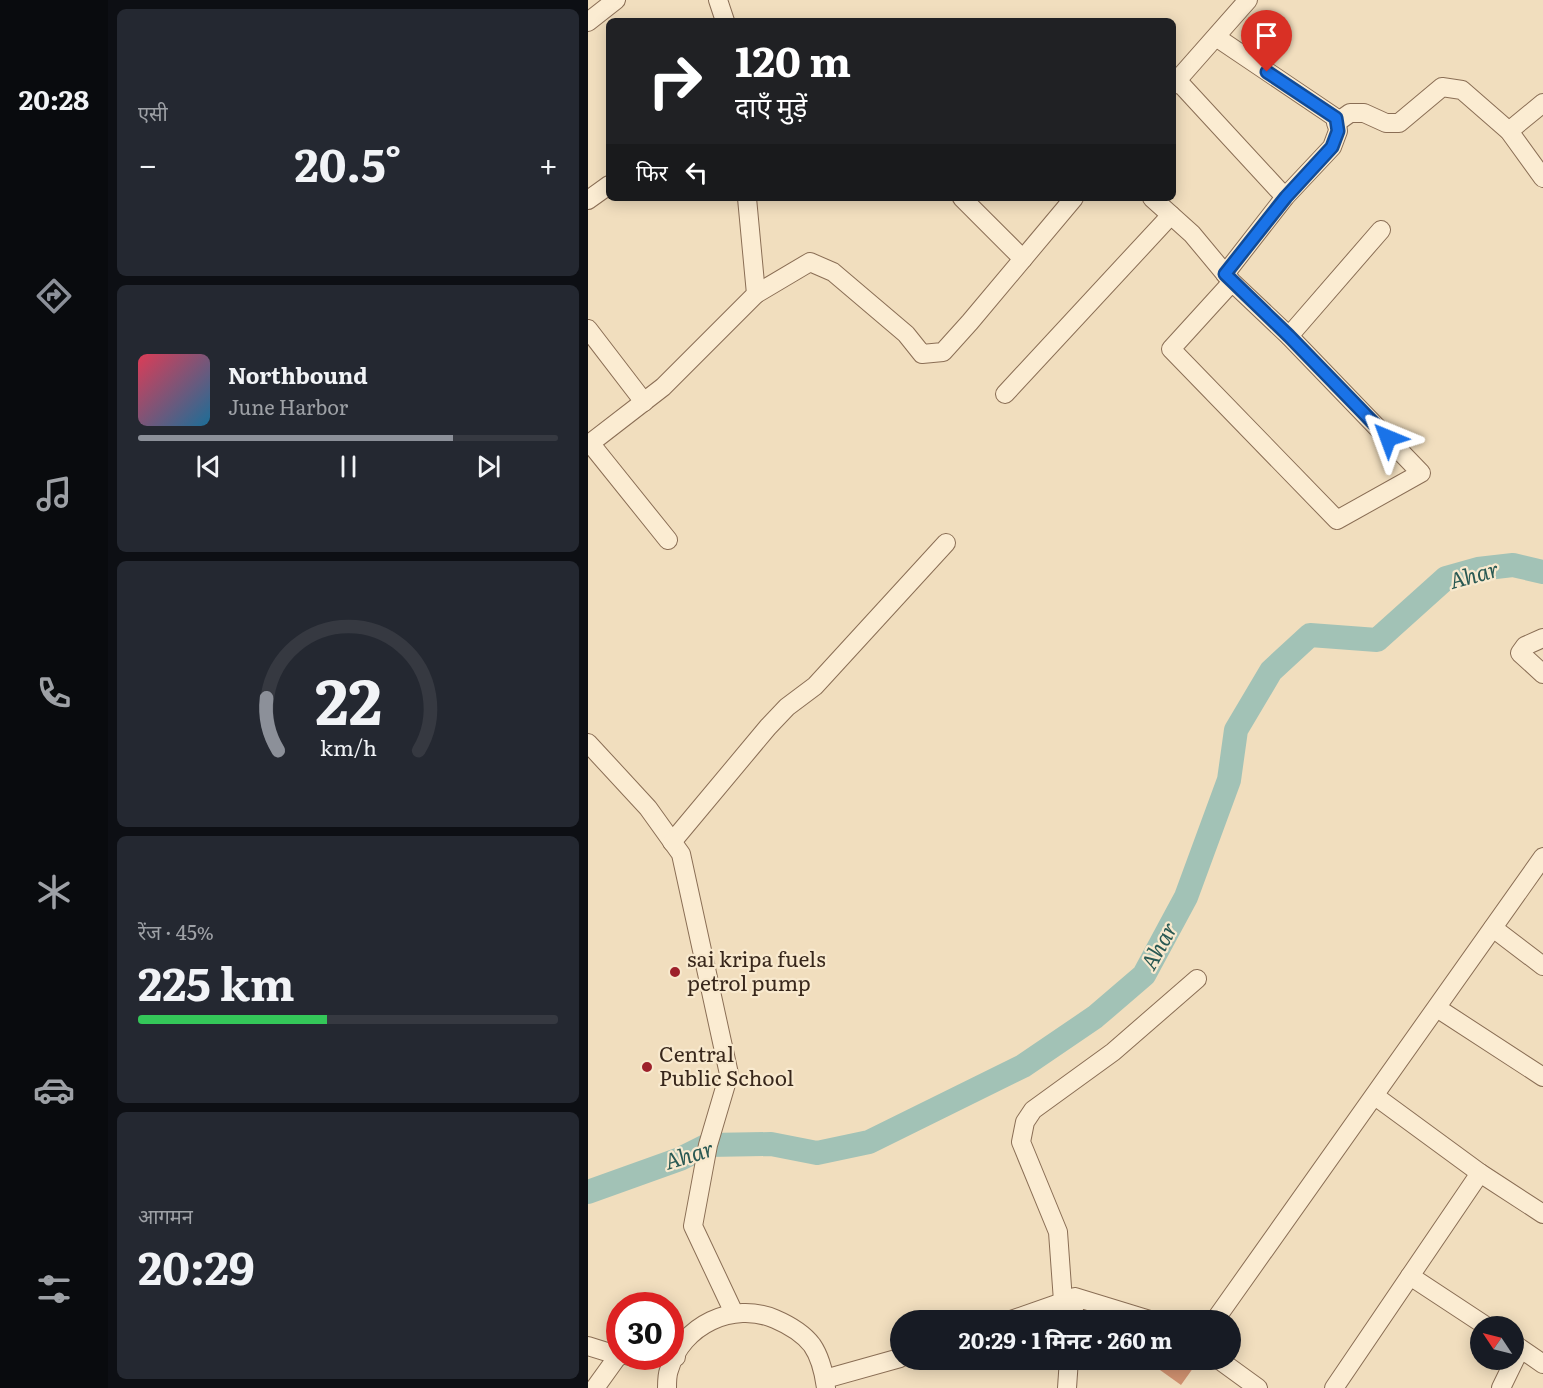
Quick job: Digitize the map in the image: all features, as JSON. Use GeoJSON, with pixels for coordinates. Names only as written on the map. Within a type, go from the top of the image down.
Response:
{"type":"FeatureCollection","features":[{"type":"Feature","properties":{"kind":"street"},"geometry":{"type":"LineString","coordinates":[[588,22],[616,0]]}},
{"type":"Feature","properties":{"kind":"street"},"geometry":{"type":"LineString","coordinates":[[718,0],[724,18]]}},
{"type":"Feature","properties":{"kind":"street"},"geometry":{"type":"LineString","coordinates":[[1176,82],[1248,0]]}},
{"type":"Feature","properties":{"kind":"street"},"geometry":{"type":"LineString","coordinates":[[1155,201],[1192,234],[1228,278],[1289,336],[1421,473],[1337,520],[1171,349],[1228,278],[1286,197],[1332,147],[1338,131],[1336,118],[1216,37]]}},
{"type":"Feature","properties":{"kind":"street"},"geometry":{"type":"LineString","coordinates":[[1176,84],[1286,197]]}},
{"type":"Feature","properties":{"kind":"street"},"geometry":{"type":"LineString","coordinates":[[1336,123],[1350,113],[1364,113],[1386,123],[1399,123],[1442,87],[1462,90],[1509,131],[1543,178]]}},
{"type":"Feature","properties":{"kind":"street"},"geometry":{"type":"LineString","coordinates":[[1509,131],[1543,103]]}},
{"type":"Feature","properties":{"kind":"street"},"geometry":{"type":"LineString","coordinates":[[588,200],[606,186]]}},
{"type":"Feature","properties":{"kind":"street"},"geometry":{"type":"LineString","coordinates":[[747,201],[756,294]]}},
{"type":"Feature","properties":{"kind":"street"},"geometry":{"type":"LineString","coordinates":[[965,201],[1023,260]]}},
{"type":"Feature","properties":{"kind":"street"},"geometry":{"type":"LineString","coordinates":[[668,540],[589,444],[663,387],[756,294],[810,262],[833,272],[906,334],[922,354],[942,352],[1072,201]]}},
{"type":"Feature","properties":{"kind":"street"},"geometry":{"type":"LineString","coordinates":[[1005,394],[1171,215]]}},
{"type":"Feature","properties":{"kind":"street"},"geometry":{"type":"LineString","coordinates":[[1289,336],[1381,230]]}},
{"type":"Feature","properties":{"kind":"street"},"geometry":{"type":"LineString","coordinates":[[588,329],[644,402]]}},
{"type":"Feature","properties":{"kind":"street"},"geometry":{"type":"LineString","coordinates":[[672,842],[768,727],[787,707],[815,686],[946,543]]}},
{"type":"Feature","properties":{"kind":"street"},"geometry":{"type":"LineString","coordinates":[[1543,638],[1525,646],[1520,653],[1543,674]]}},
{"type":"Feature","properties":{"kind":"street"},"geometry":{"type":"LineString","coordinates":[[588,743],[648,807],[681,854],[729,1074],[708,1144],[693,1226],[734,1313]]}},
{"type":"Feature","properties":{"kind":"street"},"geometry":{"type":"LineString","coordinates":[[1222,1310],[1543,857]]}},
{"type":"Feature","properties":{"kind":"street"},"geometry":{"type":"LineString","coordinates":[[1493,927],[1543,966]]}},
{"type":"Feature","properties":{"kind":"street"},"geometry":{"type":"LineString","coordinates":[[1071,1310],[1058,1233],[1021,1142],[1025,1122],[1033,1110],[1113,1052],[1197,979]]}},
{"type":"Feature","properties":{"kind":"street"},"geometry":{"type":"LineString","coordinates":[[1437,1008],[1543,1077]]}},
{"type":"Feature","properties":{"kind":"street"},"geometry":{"type":"LineString","coordinates":[[1375,1096],[1480,1173],[1543,1214]]}},
{"type":"Feature","properties":{"kind":"street"},"geometry":{"type":"LineString","coordinates":[[1335,1388],[1480,1173]]}},
{"type":"Feature","properties":{"kind":"street"},"geometry":{"type":"LineString","coordinates":[[1410,1276],[1471,1316]]}},
{"type":"Feature","properties":{"kind":"street"},"geometry":{"type":"LineString","coordinates":[[1039,1310],[1069,1299],[1111,1310]]}},
{"type":"Feature","properties":{"kind":"street"},"geometry":{"type":"LineString","coordinates":[[684,1343],[692,1333],[716,1318],[734,1313],[762,1313],[792,1326],[812,1345],[823,1366],[825,1384],[890,1361]]}},
{"type":"Feature","properties":{"kind":"street"},"geometry":{"type":"LineString","coordinates":[[588,1346],[606,1351]]}},
{"type":"Feature","properties":{"kind":"street"},"geometry":{"type":"LineString","coordinates":[[1524,1352],[1543,1364]]}},
{"type":"Feature","properties":{"kind":"street"},"geometry":{"type":"LineString","coordinates":[[595,1388],[610,1370]]}},
{"type":"Feature","properties":{"kind":"street"},"geometry":{"type":"LineString","coordinates":[[667,1388],[669,1370]]}},
{"type":"Feature","properties":{"kind":"street"},"geometry":{"type":"LineString","coordinates":[[1067,1388],[1069,1370]]}},
{"type":"Feature","properties":{"kind":"street"},"geometry":{"type":"LineString","coordinates":[[1233,1370],[1258,1388]]}},
{"type":"Feature","properties":{"kind":"street"},"geometry":{"type":"LineString","coordinates":[[1501,1388],[1508,1370]]}},
{"type":"Feature","properties":{"kind":"building"},"geometry":{"type":"Polygon","coordinates":[[[1160,1370],[1192,1370],[1181,1385],[1160,1370]]]}},
{"type":"Feature","properties":{"kind":"waterway","name":"Ahar"},"geometry":{"type":"LineString","coordinates":[[588,1192],[680,1159],[708,1145],[771,1144],[817,1153],[869,1142],[1023,1066],[1095,1017],[1144,975],[1186,897],[1229,780],[1236,730],[1271,671],[1310,635],[1377,640],[1446,578],[1478,569],[1513,565],[1543,572]]}},
{"type":"Feature","properties":{"kind":"place","name":"sai kripa fuels petrol pump"},"geometry":{"type":"Point","coordinates":[675,972]}},
{"type":"Feature","properties":{"kind":"place","name":"Central Public School"},"geometry":{"type":"Point","coordinates":[647,1067]}},
{"type":"Feature","properties":{"kind":"route"},"geometry":{"type":"LineString","coordinates":[[1267,72],[1336,118],[1338,131],[1332,147],[1286,197],[1225,274],[1388,438]]}}]}
